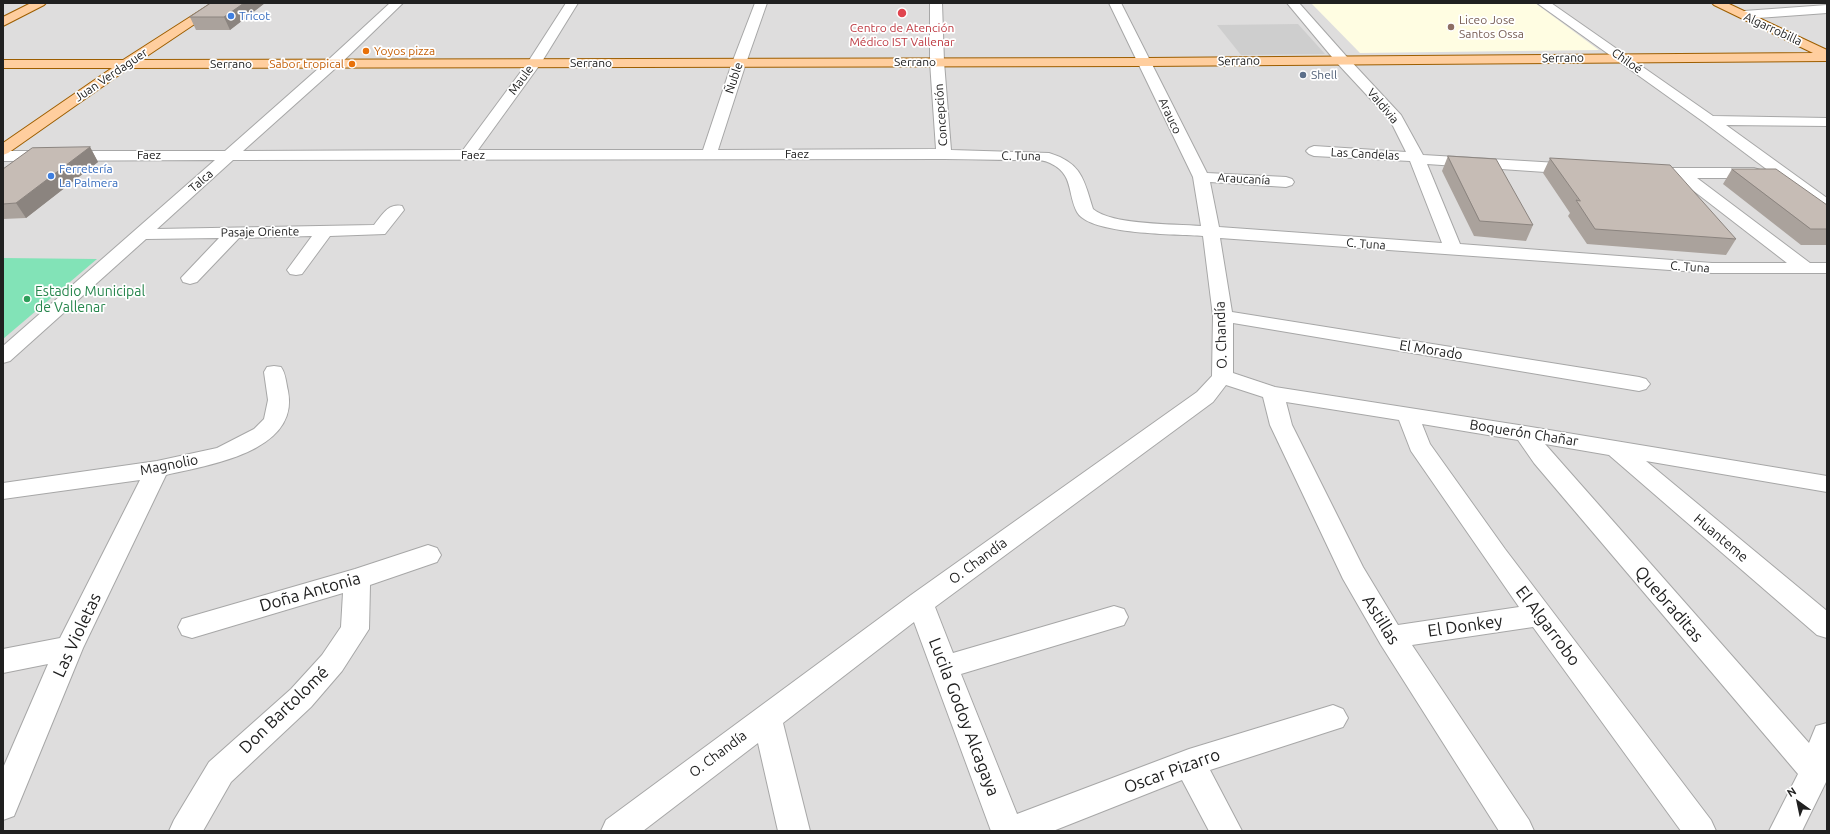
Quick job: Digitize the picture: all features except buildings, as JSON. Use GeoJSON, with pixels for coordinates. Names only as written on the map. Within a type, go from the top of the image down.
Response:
{"type":"FeatureCollection","features":[{"type":"Feature","properties":{"kind":"main road"},"geometry":{"type":"LineString","coordinates":[[3,22],[40,3]]}},
{"type":"Feature","properties":{"kind":"main road","name":"Juan Verdaguer"},"geometry":{"type":"LineString","coordinates":[[3,150],[126,64],[220,3]]}},
{"type":"Feature","properties":{"kind":"main road","name":"Algarrobilla"},"geometry":{"type":"LineString","coordinates":[[1718,3],[1827,56]]}},
{"type":"Feature","properties":{"kind":"main road","name":"Serrano"},"geometry":{"type":"LineString","coordinates":[[3,64],[1145,62],[1827,56]]}},
{"type":"Feature","properties":{"kind":"street","name":"Talca"},"geometry":{"type":"LineString","coordinates":[[3,357],[333,63],[397,3]]}},
{"type":"Feature","properties":{"kind":"street","name":"Maule"},"geometry":{"type":"LineString","coordinates":[[467,155],[534,63],[572,3]]}},
{"type":"Feature","properties":{"kind":"street","name":"Ñuble"},"geometry":{"type":"LineString","coordinates":[[708,154],[761,3]]}},
{"type":"Feature","properties":{"kind":"street","name":"Concepción"},"geometry":{"type":"LineString","coordinates":[[936,3],[937,62],[944,154]]}},
{"type":"Feature","properties":{"kind":"street","name":"Arauco"},"geometry":{"type":"LineString","coordinates":[[1115,3],[1201,177],[1211,233]]}},
{"type":"Feature","properties":{"kind":"street","name":"Valdivia"},"geometry":{"type":"LineString","coordinates":[[1293,3],[1342,60],[1396,118],[1416,158],[1452,249]]}},
{"type":"Feature","properties":{"kind":"street","name":"Chiloé"},"geometry":{"type":"LineString","coordinates":[[1543,3],[1622,57],[1827,206]]}},
{"type":"Feature","properties":{"kind":"street"},"geometry":{"type":"LineString","coordinates":[[1744,15],[1827,9]]}},
{"type":"Feature","properties":{"kind":"street"},"geometry":{"type":"LineString","coordinates":[[1710,120],[1826,122]]}},
{"type":"Feature","properties":{"kind":"street","name":"Las Candelas"},"geometry":{"type":"LineString","coordinates":[[1314,151],[1586,169]]}},
{"type":"Feature","properties":{"kind":"street","name":"Faez"},"geometry":{"type":"LineString","coordinates":[[3,156],[944,154]]}},
{"type":"Feature","properties":{"kind":"street","name":"C. Tuna"},"geometry":{"type":"LineString","coordinates":[[944,154],[1044,156],[1056,159],[1066,164],[1074,173],[1085,211],[1094,219],[1119,225],[1211,233],[1712,268],[1827,268]]}},
{"type":"Feature","properties":{"kind":"street"},"geometry":{"type":"LineString","coordinates":[[1634,172],[1754,172]]}},
{"type":"Feature","properties":{"kind":"street"},"geometry":{"type":"LineString","coordinates":[[1681,173],[1806,268]]}},
{"type":"Feature","properties":{"kind":"street","name":"Araucanía"},"geometry":{"type":"LineString","coordinates":[[1201,177],[1286,182]]}},
{"type":"Feature","properties":{"kind":"street","name":"Pasaje Oriente"},"geometry":{"type":"LineString","coordinates":[[141,234],[379,230],[396,210]]}},
{"type":"Feature","properties":{"kind":"street"},"geometry":{"type":"LineString","coordinates":[[296,270],[325,231]]}},
{"type":"Feature","properties":{"kind":"street"},"geometry":{"type":"LineString","coordinates":[[190,278],[234,233]]}},
{"type":"Feature","properties":{"kind":"street","name":"O. Chandía"},"geometry":{"type":"LineString","coordinates":[[617,831],[920,603],[1205,397],[1222,377],[1222,316],[1211,233]]}},
{"type":"Feature","properties":{"kind":"street","name":"El Morado"},"geometry":{"type":"LineString","coordinates":[[1222,316],[1639,384]]}},
{"type":"Feature","properties":{"kind":"street","name":"Magnolio"},"geometry":{"type":"LineString","coordinates":[[5,494],[157,469],[223,454],[262,434],[274,422],[279,400],[274,372]]}},
{"type":"Feature","properties":{"kind":"street","name":"Boquerón Chañar"},"geometry":{"type":"LineString","coordinates":[[1222,377],[1273,394],[1525,433],[1827,484]]}},
{"type":"Feature","properties":{"kind":"street","name":"Astillas"},"geometry":{"type":"LineString","coordinates":[[1273,394],[1281,425],[1352,572],[1391,637],[1518,831]]}},
{"type":"Feature","properties":{"kind":"street","name":"El Algarrobo"},"geometry":{"type":"LineString","coordinates":[[1408,415],[1419,446],[1496,556],[1700,831]]}},
{"type":"Feature","properties":{"kind":"street","name":"Quebraditas"},"geometry":{"type":"LineString","coordinates":[[1525,433],[1547,463],[1814,772]]}},
{"type":"Feature","properties":{"kind":"street","name":"Huanteme"},"geometry":{"type":"LineString","coordinates":[[1616,448],[1827,627]]}},
{"type":"Feature","properties":{"kind":"street","name":"Las Violetas"},"geometry":{"type":"LineString","coordinates":[[3,805],[69,648],[157,469]]}},
{"type":"Feature","properties":{"kind":"street","name":"Doña Antonia"},"geometry":{"type":"LineString","coordinates":[[192,627],[358,579],[428,555]]}},
{"type":"Feature","properties":{"kind":"street","name":"Don Bartolomé"},"geometry":{"type":"LineString","coordinates":[[184,831],[220,772],[301,698],[332,663],[355,629],[358,579]]}},
{"type":"Feature","properties":{"kind":"street","name":"Lucila Godoy Alcagaya"},"geometry":{"type":"LineString","coordinates":[[920,603],[946,667],[1007,831]]}},
{"type":"Feature","properties":{"kind":"street","name":"El Donkey"},"geometry":{"type":"LineString","coordinates":[[1391,637],[1540,615]]}},
{"type":"Feature","properties":{"kind":"street"},"geometry":{"type":"LineString","coordinates":[[946,667],[1114,617]]}},
{"type":"Feature","properties":{"kind":"street"},"geometry":{"type":"LineString","coordinates":[[3,661],[69,648]]}},
{"type":"Feature","properties":{"kind":"street"},"geometry":{"type":"LineString","coordinates":[[766,718],[794,831]]}},
{"type":"Feature","properties":{"kind":"street","name":"Oscar Pizarro"},"geometry":{"type":"LineString","coordinates":[[1013,831],[1189,763],[1333,718]]}},
{"type":"Feature","properties":{"kind":"street"},"geometry":{"type":"LineString","coordinates":[[1785,831],[1814,772],[1827,736]]}},
{"type":"Feature","properties":{"kind":"street"},"geometry":{"type":"LineString","coordinates":[[1189,763],[1226,831]]}},
{"type":"Feature","properties":{"kind":"shaded area"},"geometry":{"type":"Polygon","coordinates":[[[3,3],[1827,3],[1827,831],[3,831],[3,3]]]}},
{"type":"Feature","properties":{"kind":"shaded area","name":"Liceo Jose Santos Ossa"},"geometry":{"type":"Polygon","coordinates":[[[1311,3],[1535,3],[1599,50],[1360,53],[1311,3]]]}},
{"type":"Feature","properties":{"kind":"shaded area"},"geometry":{"type":"Polygon","coordinates":[[[1298,24],[1325,54],[1241,55],[1217,25],[1298,24]]]}},
{"type":"Feature","properties":{"kind":"green space","name":"Estadio Municipal de Vallenar"},"geometry":{"type":"Polygon","coordinates":[[[3,258],[97,259],[3,339],[3,258]]]}},
{"type":"Feature","properties":{"kind":"place","name":"Centro de Atención Médico IST Vallenar"},"geometry":{"type":"Point","coordinates":[902,13]}},
{"type":"Feature","properties":{"kind":"place","name":"Tricot"},"geometry":{"type":"Point","coordinates":[231,16]}},
{"type":"Feature","properties":{"kind":"place","name":"Liceo Jose Santos Ossa"},"geometry":{"type":"Point","coordinates":[1451,27]}},
{"type":"Feature","properties":{"kind":"place","name":"Yoyos pizza"},"geometry":{"type":"Point","coordinates":[366,51]}},
{"type":"Feature","properties":{"kind":"place","name":"Sabor tropical"},"geometry":{"type":"Point","coordinates":[352,64]}},
{"type":"Feature","properties":{"kind":"place","name":"Shell"},"geometry":{"type":"Point","coordinates":[1303,75]}},
{"type":"Feature","properties":{"kind":"place","name":"Ferretería La Palmera"},"geometry":{"type":"Point","coordinates":[51,176]}},
{"type":"Feature","properties":{"kind":"place","name":"Estadio Municipal de Vallenar"},"geometry":{"type":"Point","coordinates":[27,299]}}]}
